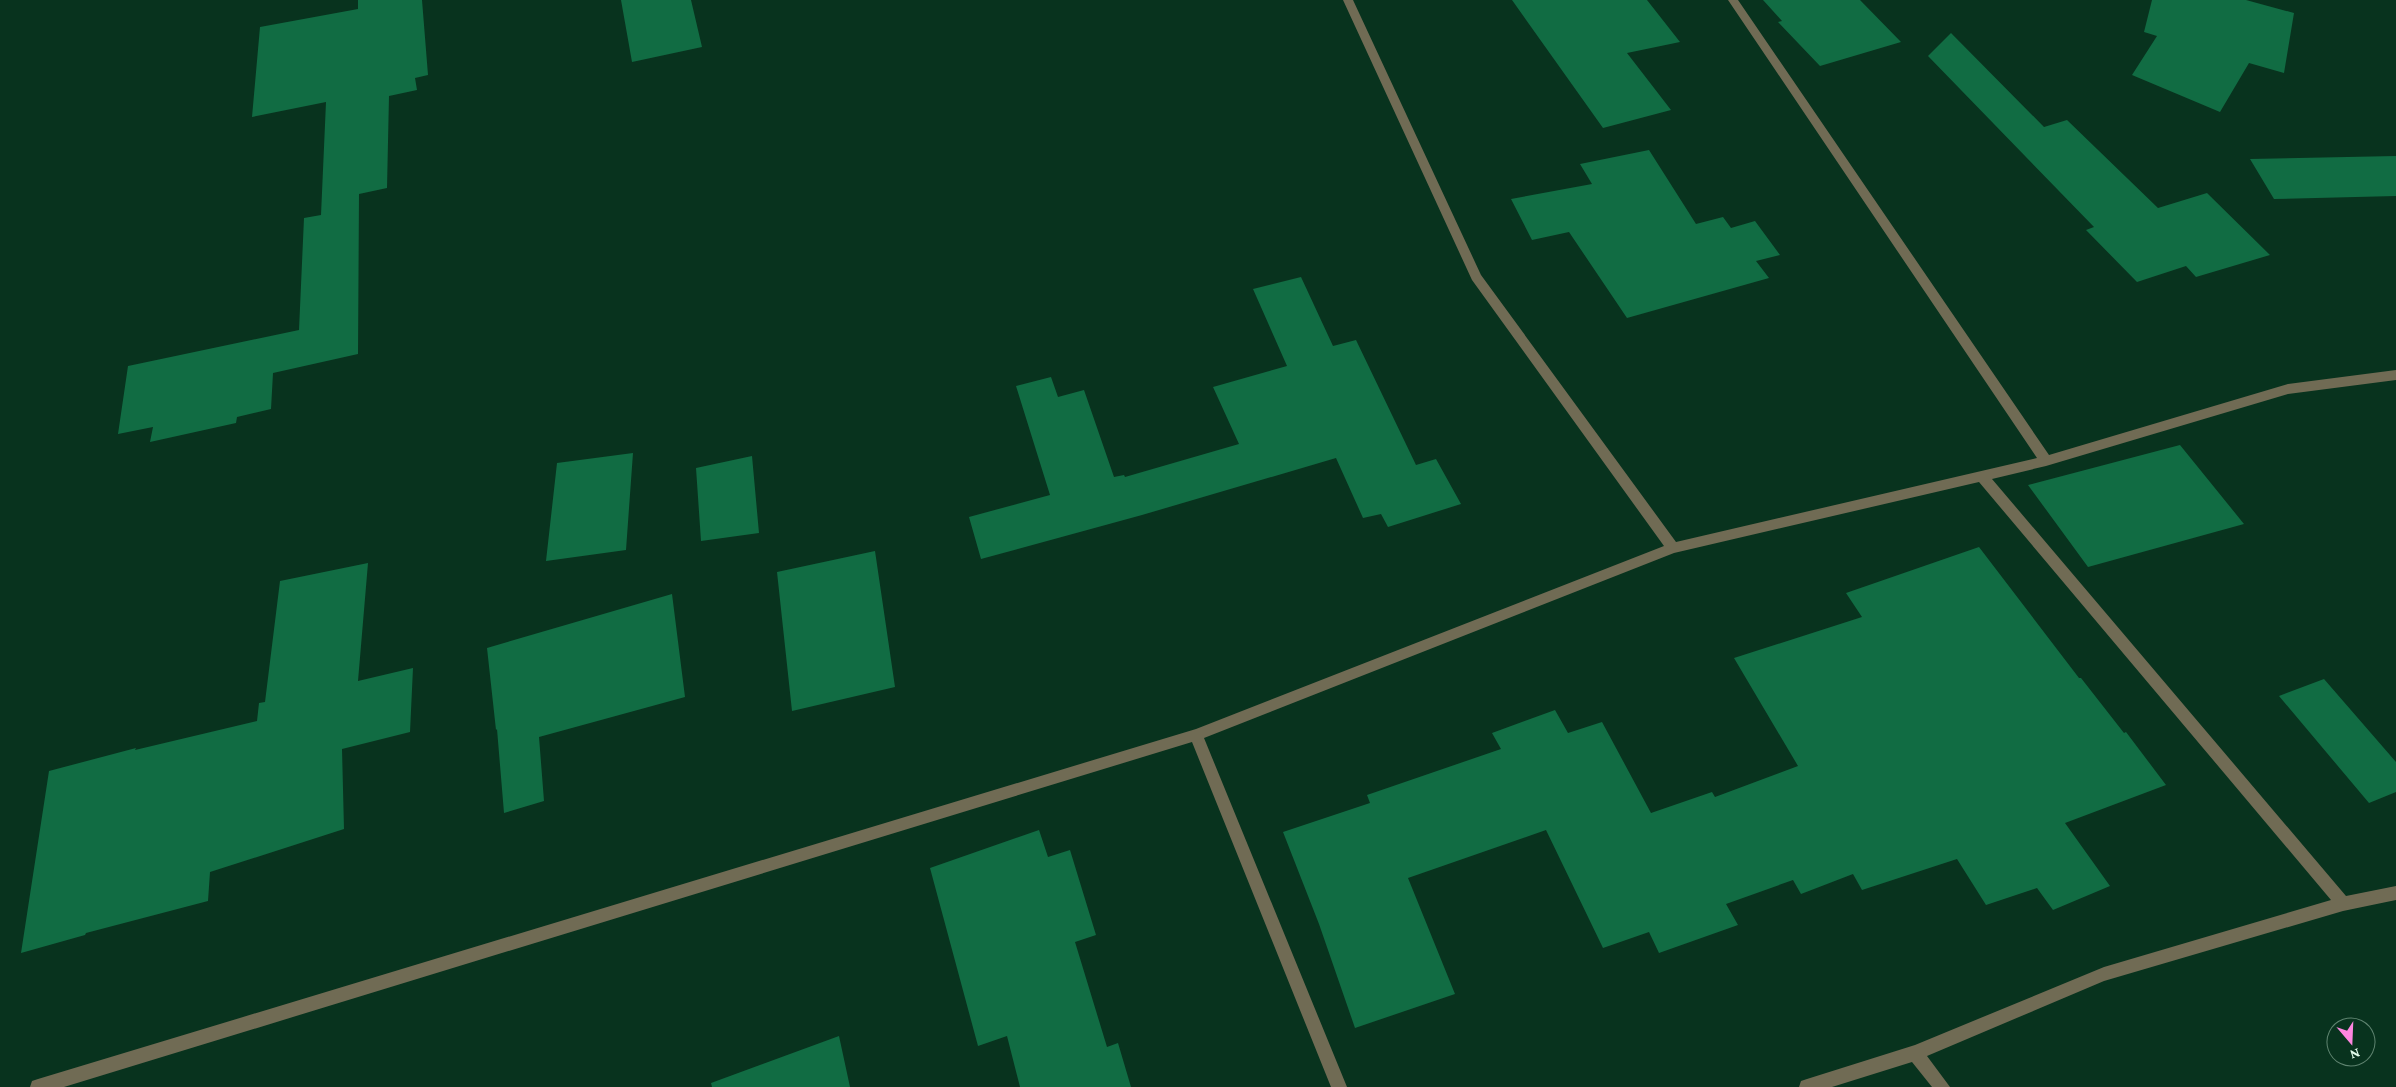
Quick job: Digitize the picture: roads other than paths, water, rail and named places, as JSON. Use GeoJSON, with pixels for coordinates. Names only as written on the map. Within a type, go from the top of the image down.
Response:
{"type":"FeatureCollection","features":[{"type":"Feature","properties":{"kind":"street"},"geometry":{"type":"LineString","coordinates":[[1348,0],[1476,277],[1673,548]]}},
{"type":"Feature","properties":{"kind":"street"},"geometry":{"type":"LineString","coordinates":[[1733,0],[2046,461]]}},
{"type":"Feature","properties":{"kind":"street"},"geometry":{"type":"LineString","coordinates":[[38,1087],[1196,735],[1673,548],[2046,461],[2288,389],[2396,375]]}},
{"type":"Feature","properties":{"kind":"street"},"geometry":{"type":"LineString","coordinates":[[1982,476],[2343,904]]}},
{"type":"Feature","properties":{"kind":"street"},"geometry":{"type":"LineString","coordinates":[[1196,735],[1339,1087]]}},
{"type":"Feature","properties":{"kind":"street"},"geometry":{"type":"LineString","coordinates":[[1807,1087],[1915,1054],[2104,974],[2343,904],[2396,893]]}},
{"type":"Feature","properties":{"kind":"street"},"geometry":{"type":"LineString","coordinates":[[1915,1054],[1942,1087]]}}]}
